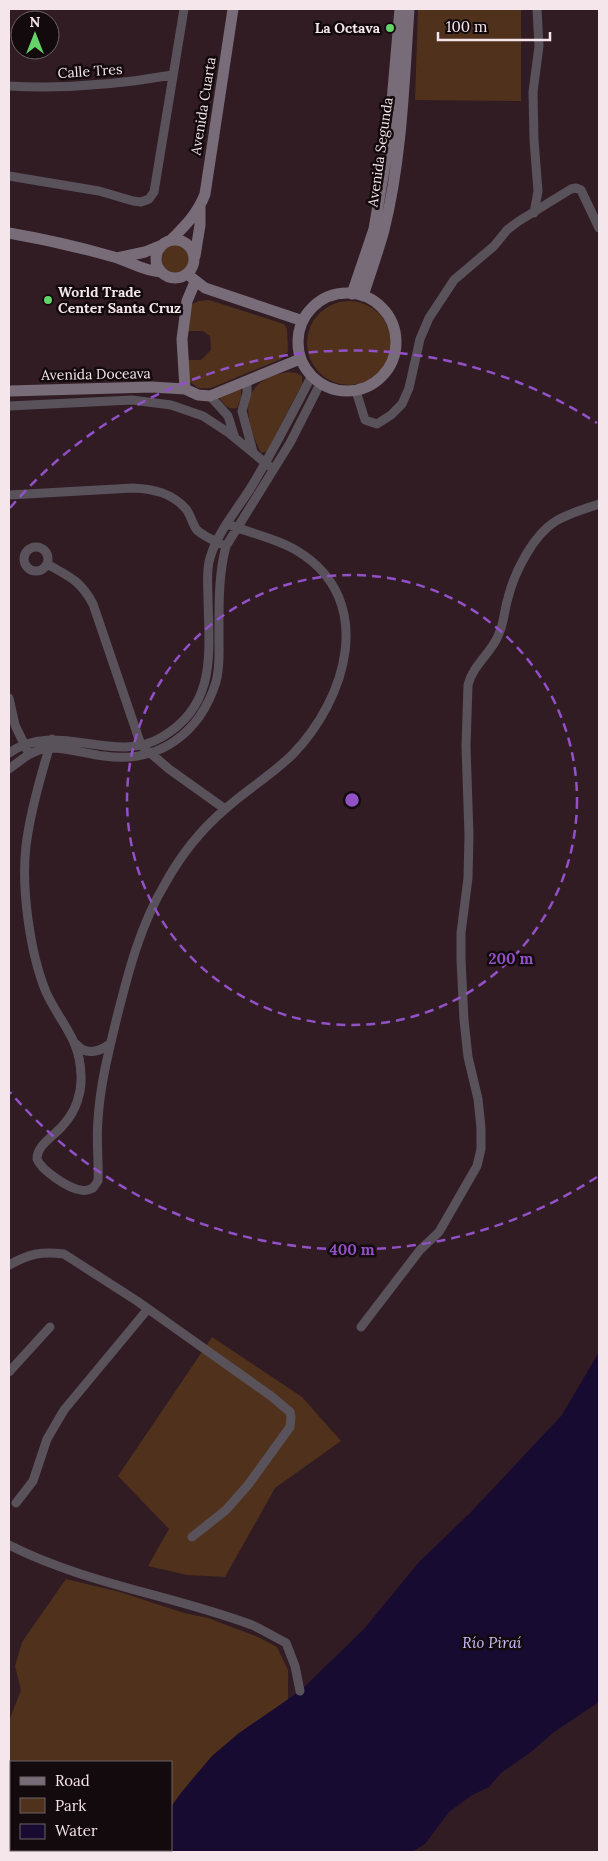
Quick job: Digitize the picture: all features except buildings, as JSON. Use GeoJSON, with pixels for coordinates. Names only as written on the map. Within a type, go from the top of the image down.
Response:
{"type":"FeatureCollection","features":[{"type":"Feature","properties":{"kind":"main road","name":"Avenida Cuarta"},"geometry":{"type":"LineString","coordinates":[[166,243],[191,220],[200,207],[205,194],[233,9]]}},
{"type":"Feature","properties":{"kind":"main road","name":"Avenida Segunda"},"geometry":{"type":"LineString","coordinates":[[358,295],[374,229],[388,147],[400,9]]}},
{"type":"Feature","properties":{"kind":"main road","name":"Avenida Segunda"},"geometry":{"type":"LineString","coordinates":[[358,295],[384,230],[400,135],[409,9]]}},
{"type":"Feature","properties":{"kind":"main road","name":"Avenida Cuarta"},"geometry":{"type":"LineString","coordinates":[[194,256],[200,225],[200,207]]}},
{"type":"Feature","properties":{"kind":"main road"},"geometry":{"type":"LineString","coordinates":[[9,233],[61,242],[117,258],[151,272],[161,272],[172,278],[191,278],[205,288],[303,321]]}},
{"type":"Feature","properties":{"kind":"main road"},"geometry":{"type":"LineString","coordinates":[[117,258],[145,252],[166,243],[183,241],[192,250],[194,256],[193,266],[182,339],[185,389]]}},
{"type":"Feature","properties":{"kind":"main road"},"geometry":{"type":"LineString","coordinates":[[161,272],[156,258],[166,243]]}},
{"type":"Feature","properties":{"kind":"main road"},"geometry":{"type":"LineString","coordinates":[[340,294],[358,295],[376,302],[390,318],[396,339],[395,353],[390,366],[382,378],[370,386],[356,391],[338,390],[316,380],[300,359],[298,333],[309,311],[318,303],[340,294]]}},
{"type":"Feature","properties":{"kind":"main road"},"geometry":{"type":"LineString","coordinates":[[210,396],[300,359]]}},
{"type":"Feature","properties":{"kind":"main road","name":"Avenida Doceava"},"geometry":{"type":"LineString","coordinates":[[9,391],[152,387],[185,389],[198,395],[210,396]]}},
{"type":"Feature","properties":{"kind":"street"},"geometry":{"type":"LineString","coordinates":[[9,176],[99,191],[133,202],[149,199],[154,192],[184,9]]}},
{"type":"Feature","properties":{"kind":"street"},"geometry":{"type":"LineString","coordinates":[[534,213],[538,191],[533,92],[539,46],[538,9]]}},
{"type":"Feature","properties":{"kind":"street","name":"Calle Tres"},"geometry":{"type":"LineString","coordinates":[[9,86],[44,88],[84,87],[127,83],[172,75]]}},
{"type":"Feature","properties":{"kind":"street"},"geometry":{"type":"LineString","coordinates":[[356,391],[365,420],[377,424],[392,415],[402,404],[410,388],[420,339],[429,318],[454,280],[494,246],[507,230],[571,190],[579,188],[599,228]]}},
{"type":"Feature","properties":{"kind":"street"},"geometry":{"type":"LineString","coordinates":[[9,769],[29,754],[51,744],[101,747],[141,745],[163,737],[176,727],[195,706],[205,686],[210,656],[208,587],[210,558],[216,542],[316,380]]}},
{"type":"Feature","properties":{"kind":"street"},"geometry":{"type":"LineString","coordinates":[[9,753],[37,740],[106,757],[139,756],[151,754],[170,745],[185,734],[196,722],[212,696],[219,668],[220,587],[226,546],[290,443],[316,380]]}},
{"type":"Feature","properties":{"kind":"street"},"geometry":{"type":"LineString","coordinates":[[247,381],[247,393],[242,411],[253,452]]}},
{"type":"Feature","properties":{"kind":"street"},"geometry":{"type":"LineString","coordinates":[[210,396],[228,416],[235,438]]}},
{"type":"Feature","properties":{"kind":"street"},"geometry":{"type":"LineString","coordinates":[[9,406],[132,400],[188,410],[203,416],[235,438],[264,463],[274,469]]}},
{"type":"Feature","properties":{"kind":"street"},"geometry":{"type":"LineString","coordinates":[[228,416],[242,411]]}},
{"type":"Feature","properties":{"kind":"street"},"geometry":{"type":"LineString","coordinates":[[9,495],[133,488],[150,489],[164,493],[177,501],[186,510],[198,531],[226,546]]}},
{"type":"Feature","properties":{"kind":"street"},"geometry":{"type":"LineString","coordinates":[[361,1328],[420,1250],[439,1232],[477,1166],[481,1149],[478,1099],[468,1057],[464,1020],[461,960],[461,933],[468,878],[469,852],[466,746],[468,684],[470,677],[495,643],[502,628],[508,598],[518,569],[536,540],[555,521],[599,504]]}},
{"type":"Feature","properties":{"kind":"street"},"geometry":{"type":"LineString","coordinates":[[76,1044],[81,1072],[80,1094],[72,1114],[38,1151],[37,1159],[43,1169],[82,1191],[93,1188],[98,1181],[97,1122],[104,1069],[128,972],[144,922],[166,881],[187,850],[225,809],[283,764],[294,753],[321,719],[336,691],[347,642],[341,604],[332,586],[315,565],[300,552],[284,543],[228,524]]}},
{"type":"Feature","properties":{"kind":"street"},"geometry":{"type":"LineString","coordinates":[[47,564],[78,582],[86,590],[93,604],[141,745],[169,769],[225,809]]}},
{"type":"Feature","properties":{"kind":"street"},"geometry":{"type":"LineString","coordinates":[[9,698],[14,725],[29,754]]}},
{"type":"Feature","properties":{"kind":"street"},"geometry":{"type":"LineString","coordinates":[[51,744],[26,846],[27,908],[33,951],[43,984],[54,1007],[80,1049],[89,1052],[102,1050],[110,1044]]}},
{"type":"Feature","properties":{"kind":"street"},"geometry":{"type":"LineString","coordinates":[[9,1265],[30,1255],[46,1252],[64,1254],[137,1301],[147,1310],[271,1396],[290,1412],[290,1427],[248,1485],[226,1510],[192,1537]]}},
{"type":"Feature","properties":{"kind":"street"},"geometry":{"type":"LineString","coordinates":[[16,1503],[33,1480],[47,1439],[64,1410],[147,1310]]}},
{"type":"Feature","properties":{"kind":"street"},"geometry":{"type":"LineString","coordinates":[[9,1372],[50,1327]]}},
{"type":"Feature","properties":{"kind":"street"},"geometry":{"type":"LineString","coordinates":[[9,1545],[85,1577],[206,1610],[253,1626],[286,1643],[295,1666],[300,1691]]}},
{"type":"Feature","properties":{"kind":"green space"},"geometry":{"type":"Polygon","coordinates":[[[418,9],[521,9],[521,101],[415,100],[418,9]]]}},
{"type":"Feature","properties":{"kind":"green space"},"geometry":{"type":"Polygon","coordinates":[[[175,245],[185,249],[189,259],[185,269],[175,273],[165,269],[161,259],[165,249],[175,245]]]}},
{"type":"Feature","properties":{"kind":"green space"},"geometry":{"type":"Polygon","coordinates":[[[209,300],[284,324],[287,329],[288,351],[281,359],[211,388],[198,388],[189,381],[187,360],[201,360],[211,350],[210,336],[203,331],[187,331],[192,304],[209,300]]]}},
{"type":"Feature","properties":{"kind":"green space"},"geometry":{"type":"Polygon","coordinates":[[[349,301],[365,304],[379,313],[388,327],[391,343],[388,359],[379,373],[365,382],[349,385],[333,382],[319,373],[310,359],[307,343],[310,327],[319,313],[333,304],[349,301]]]}},
{"type":"Feature","properties":{"kind":"green space"},"geometry":{"type":"Polygon","coordinates":[[[288,372],[297,373],[302,376],[302,384],[267,451],[261,453],[251,426],[248,413],[249,402],[253,391],[260,383],[272,376],[288,372]]]}},
{"type":"Feature","properties":{"kind":"green space"},"geometry":{"type":"Polygon","coordinates":[[[241,388],[241,398],[237,408],[226,406],[219,397],[241,388]]]}},
{"type":"Feature","properties":{"kind":"green space"},"geometry":{"type":"Polygon","coordinates":[[[212,1337],[302,1397],[341,1441],[275,1488],[225,1577],[187,1575],[148,1566],[169,1529],[118,1476],[212,1337]]]}},
{"type":"Feature","properties":{"kind":"green space"},"geometry":{"type":"Polygon","coordinates":[[[66,1579],[120,1592],[184,1613],[208,1618],[258,1637],[277,1647],[288,1670],[288,1702],[254,1723],[223,1747],[196,1775],[172,1806],[172,1761],[10,1761],[10,1851],[141,1851],[9,1852],[9,1721],[21,1690],[15,1666],[22,1642],[66,1579]]]}},
{"type":"Feature","properties":{"kind":"water","name":"Río Piraí"},"geometry":{"type":"Polygon","coordinates":[[[599,1352],[599,1702],[554,1732],[531,1752],[501,1773],[489,1787],[472,1795],[449,1812],[425,1844],[412,1852],[140,1852],[172,1851],[172,1806],[212,1756],[239,1733],[300,1691],[364,1629],[419,1562],[470,1513],[562,1415],[599,1352]]]}},
{"type":"Feature","properties":{"kind":"place","name":"La Octava"},"geometry":{"type":"Point","coordinates":[390,28]}},
{"type":"Feature","properties":{"kind":"place","name":"World Trade Center Santa Cruz"},"geometry":{"type":"Point","coordinates":[48,300]}}]}
